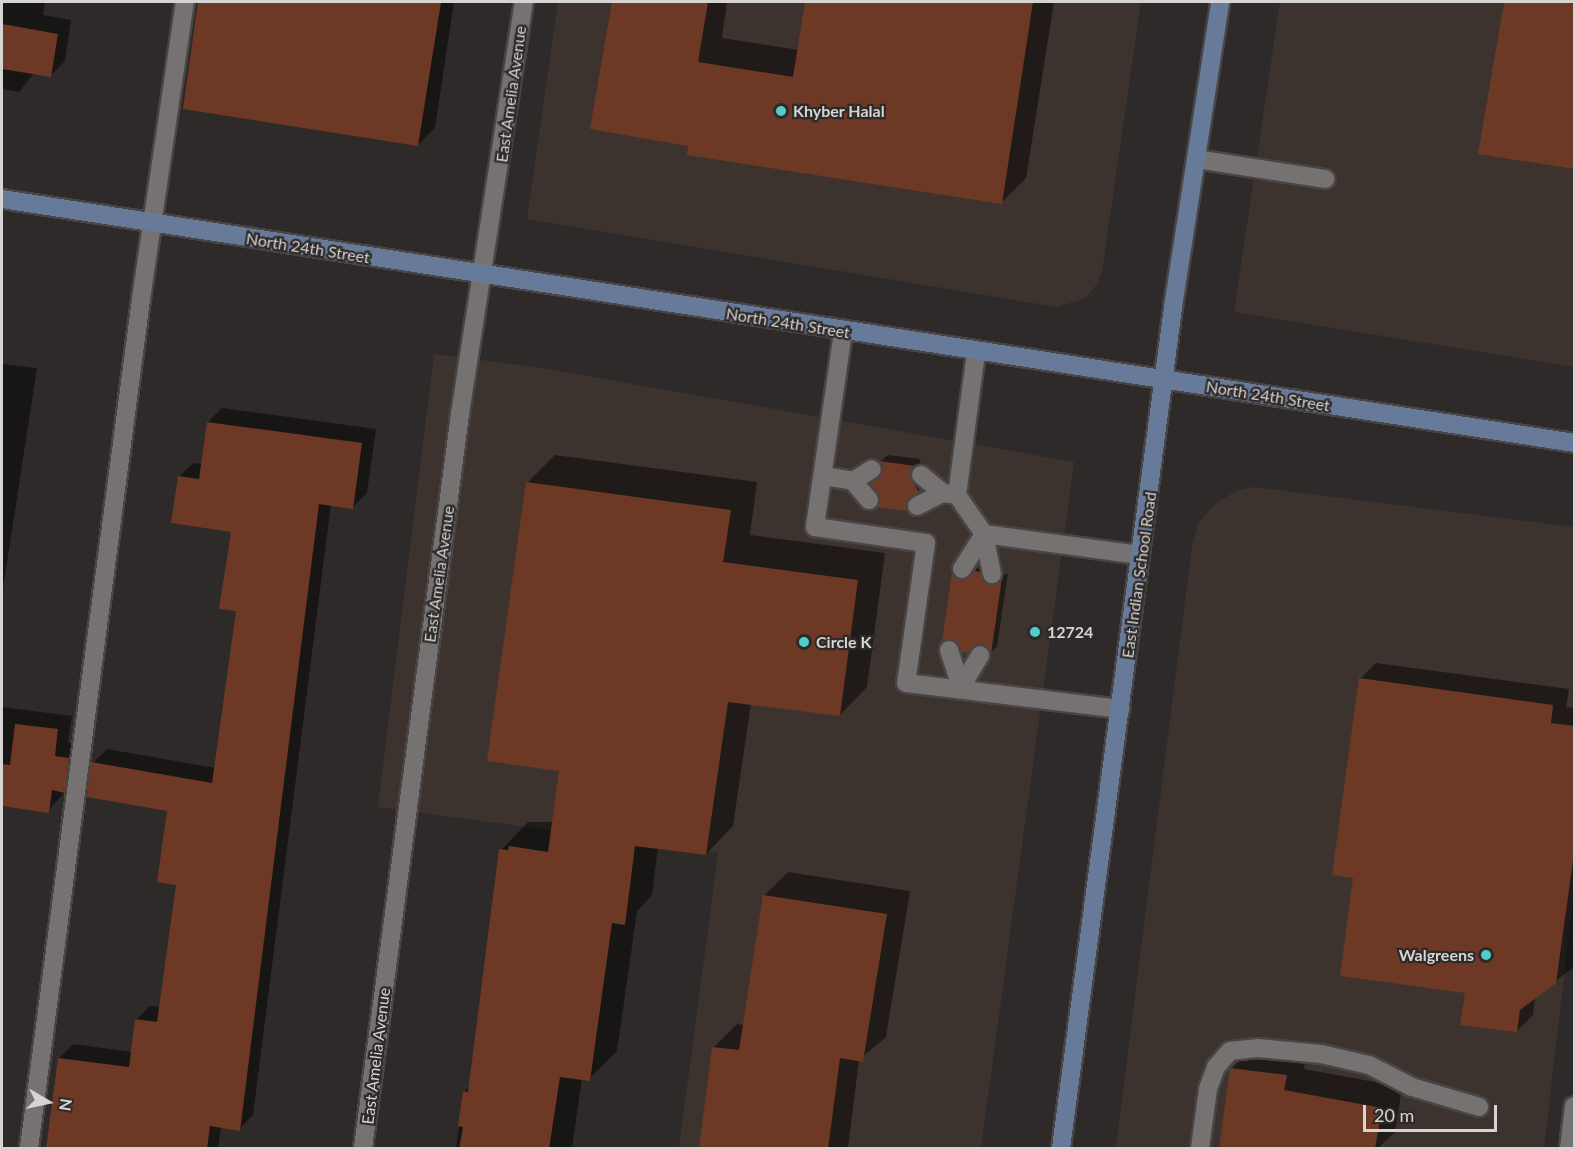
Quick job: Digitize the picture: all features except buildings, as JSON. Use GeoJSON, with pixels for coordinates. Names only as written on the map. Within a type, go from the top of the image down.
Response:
{"type":"FeatureCollection","features":[{"type":"Feature","properties":{"kind":"main road","name":"East Indian School Road"},"geometry":{"type":"LineString","coordinates":[[1061,1149],[1140,555],[1220,2]]}},
{"type":"Feature","properties":{"kind":"main road","name":"North 24th Street"},"geometry":{"type":"LineString","coordinates":[[2,199],[843,332],[1575,443]]}},
{"type":"Feature","properties":{"kind":"street"},"geometry":{"type":"LineString","coordinates":[[29,1149],[152,223],[185,2]]}},
{"type":"Feature","properties":{"kind":"street","name":"East Amelia Avenue"},"geometry":{"type":"LineString","coordinates":[[363,1149],[460,414],[524,2]]}},
{"type":"Feature","properties":{"kind":"street"},"geometry":{"type":"LineString","coordinates":[[1196,159],[1325,179]]}},
{"type":"Feature","properties":{"kind":"street"},"geometry":{"type":"LineString","coordinates":[[843,332],[815,527],[926,543],[906,682],[961,687],[1120,710]]}},
{"type":"Feature","properties":{"kind":"street"},"geometry":{"type":"LineString","coordinates":[[950,494],[976,352]]}},
{"type":"Feature","properties":{"kind":"street"},"geometry":{"type":"LineString","coordinates":[[854,481],[872,469]]}},
{"type":"Feature","properties":{"kind":"street"},"geometry":{"type":"LineString","coordinates":[[921,475],[950,494],[984,534],[992,574]]}},
{"type":"Feature","properties":{"kind":"street"},"geometry":{"type":"LineString","coordinates":[[823,476],[854,481],[869,500]]}},
{"type":"Feature","properties":{"kind":"street"},"geometry":{"type":"LineString","coordinates":[[917,506],[950,494]]}},
{"type":"Feature","properties":{"kind":"street"},"geometry":{"type":"LineString","coordinates":[[984,534],[1140,555]]}},
{"type":"Feature","properties":{"kind":"street"},"geometry":{"type":"LineString","coordinates":[[962,570],[984,534]]}},
{"type":"Feature","properties":{"kind":"street"},"geometry":{"type":"LineString","coordinates":[[949,650],[961,687]]}},
{"type":"Feature","properties":{"kind":"street"},"geometry":{"type":"LineString","coordinates":[[961,687],[980,655]]}},
{"type":"Feature","properties":{"kind":"street"},"geometry":{"type":"LineString","coordinates":[[1200,1149],[1209,1089],[1216,1067],[1230,1051],[1258,1048],[1359,1062],[1412,1086],[1479,1107]]}},
{"type":"Feature","properties":{"kind":"street"},"geometry":{"type":"LineString","coordinates":[[1569,1149],[1575,1106]]}},
{"type":"Feature","properties":{"kind":"shaded area"},"geometry":{"type":"Polygon","coordinates":[[[558,2],[1141,2],[1102,272],[1097,284],[1086,298],[1057,307],[527,219],[558,2]]]}},
{"type":"Feature","properties":{"kind":"shaded area"},"geometry":{"type":"Polygon","coordinates":[[[1280,2],[1574,2],[1574,367],[1234,312],[1280,2]]]}},
{"type":"Feature","properties":{"kind":"shaded area"},"geometry":{"type":"Polygon","coordinates":[[[434,354],[542,368],[1074,462],[981,1148],[679,1148],[718,853],[378,807],[434,354]]]}},
{"type":"Feature","properties":{"kind":"shaded area"},"geometry":{"type":"Polygon","coordinates":[[[1253,487],[1574,527],[1574,891],[1544,1148],[1116,1148],[1192,545],[1198,524],[1214,505],[1236,491],[1253,487]]]}},
{"type":"Feature","properties":{"kind":"place","name":"Khyber Halal"},"geometry":{"type":"Point","coordinates":[781,111]}},
{"type":"Feature","properties":{"kind":"place","name":"12724"},"geometry":{"type":"Point","coordinates":[1035,632]}},
{"type":"Feature","properties":{"kind":"place","name":"Circle K"},"geometry":{"type":"Point","coordinates":[804,642]}},
{"type":"Feature","properties":{"kind":"place","name":"Walgreens"},"geometry":{"type":"Point","coordinates":[1486,955]}}]}
